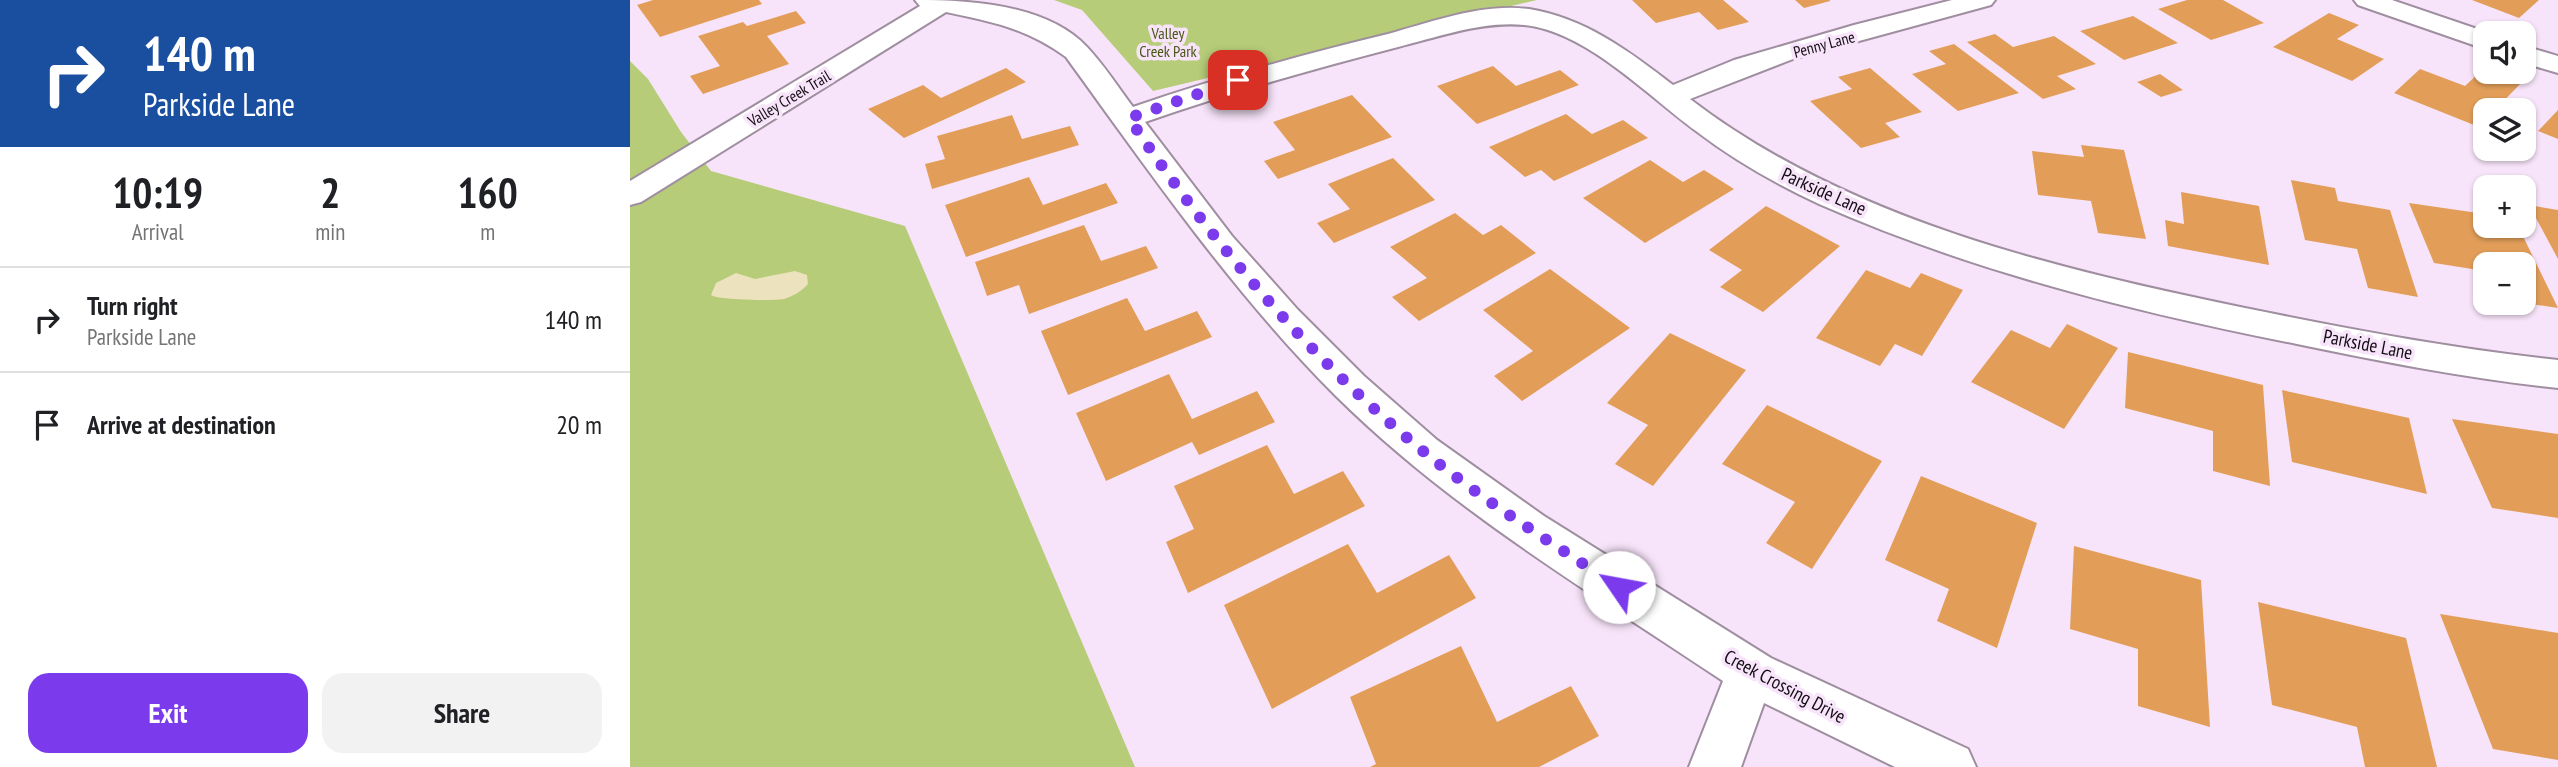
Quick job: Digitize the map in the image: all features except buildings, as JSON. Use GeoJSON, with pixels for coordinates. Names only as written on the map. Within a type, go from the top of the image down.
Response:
{"type":"FeatureCollection","features":[{"type":"Feature","properties":{"kind":"street","name":"Penny Lane"},"geometry":{"type":"LineString","coordinates":[[1670,97],[1705,79],[1774,57],[1982,0]]}},
{"type":"Feature","properties":{"kind":"street"},"geometry":{"type":"LineString","coordinates":[[2367,0],[2473,37]]}},
{"type":"Feature","properties":{"kind":"street","name":"Creek Crossing Drive"},"geometry":{"type":"LineString","coordinates":[[939,1],[988,11],[1049,32],[1076,51],[1129,118],[1169,178],[1220,244],[1284,319],[1350,386],[1402,433],[1530,529],[1754,674],[1950,767]]}},
{"type":"Feature","properties":{"kind":"street","name":"Valley Creek Trail"},"geometry":{"type":"LineString","coordinates":[[630,195],[939,1]]}},
{"type":"Feature","properties":{"kind":"street","name":"Parkside Lane"},"geometry":{"type":"LineString","coordinates":[[1129,118],[1215,87],[1286,67],[1485,19],[1527,17],[1564,26],[1593,43],[1767,164],[1832,197],[1926,234],[2066,277],[2257,323],[2496,369],[2558,374]]}},
{"type":"Feature","properties":{"kind":"street"},"geometry":{"type":"LineString","coordinates":[[2536,58],[2558,65]]}},
{"type":"Feature","properties":{"kind":"street"},"geometry":{"type":"LineString","coordinates":[[1715,767],[1736,704],[1754,674]]}},
{"type":"Feature","properties":{"kind":"green space","name":"Valley Creek Park"},"geometry":{"type":"Polygon","coordinates":[[[1054,0],[1537,0],[1153,91],[1082,10],[1054,0]]]}},
{"type":"Feature","properties":{"kind":"green space"},"geometry":{"type":"Polygon","coordinates":[[[630,61],[648,79],[681,132],[711,171],[905,226],[1135,767],[630,767],[630,61]]]}},
{"type":"Feature","properties":{"kind":"sand"},"geometry":{"type":"Polygon","coordinates":[[[795,271],[807,275],[808,284],[784,299],[734,299],[711,295],[716,283],[736,273],[755,279],[795,271]]]}},
{"type":"Feature","properties":{"kind":"route"},"geometry":{"type":"LineString","coordinates":[[1238,80],[1129,118],[1169,178],[1220,244],[1284,319],[1350,386],[1423,451],[1530,529],[1619,587]]}}]}
